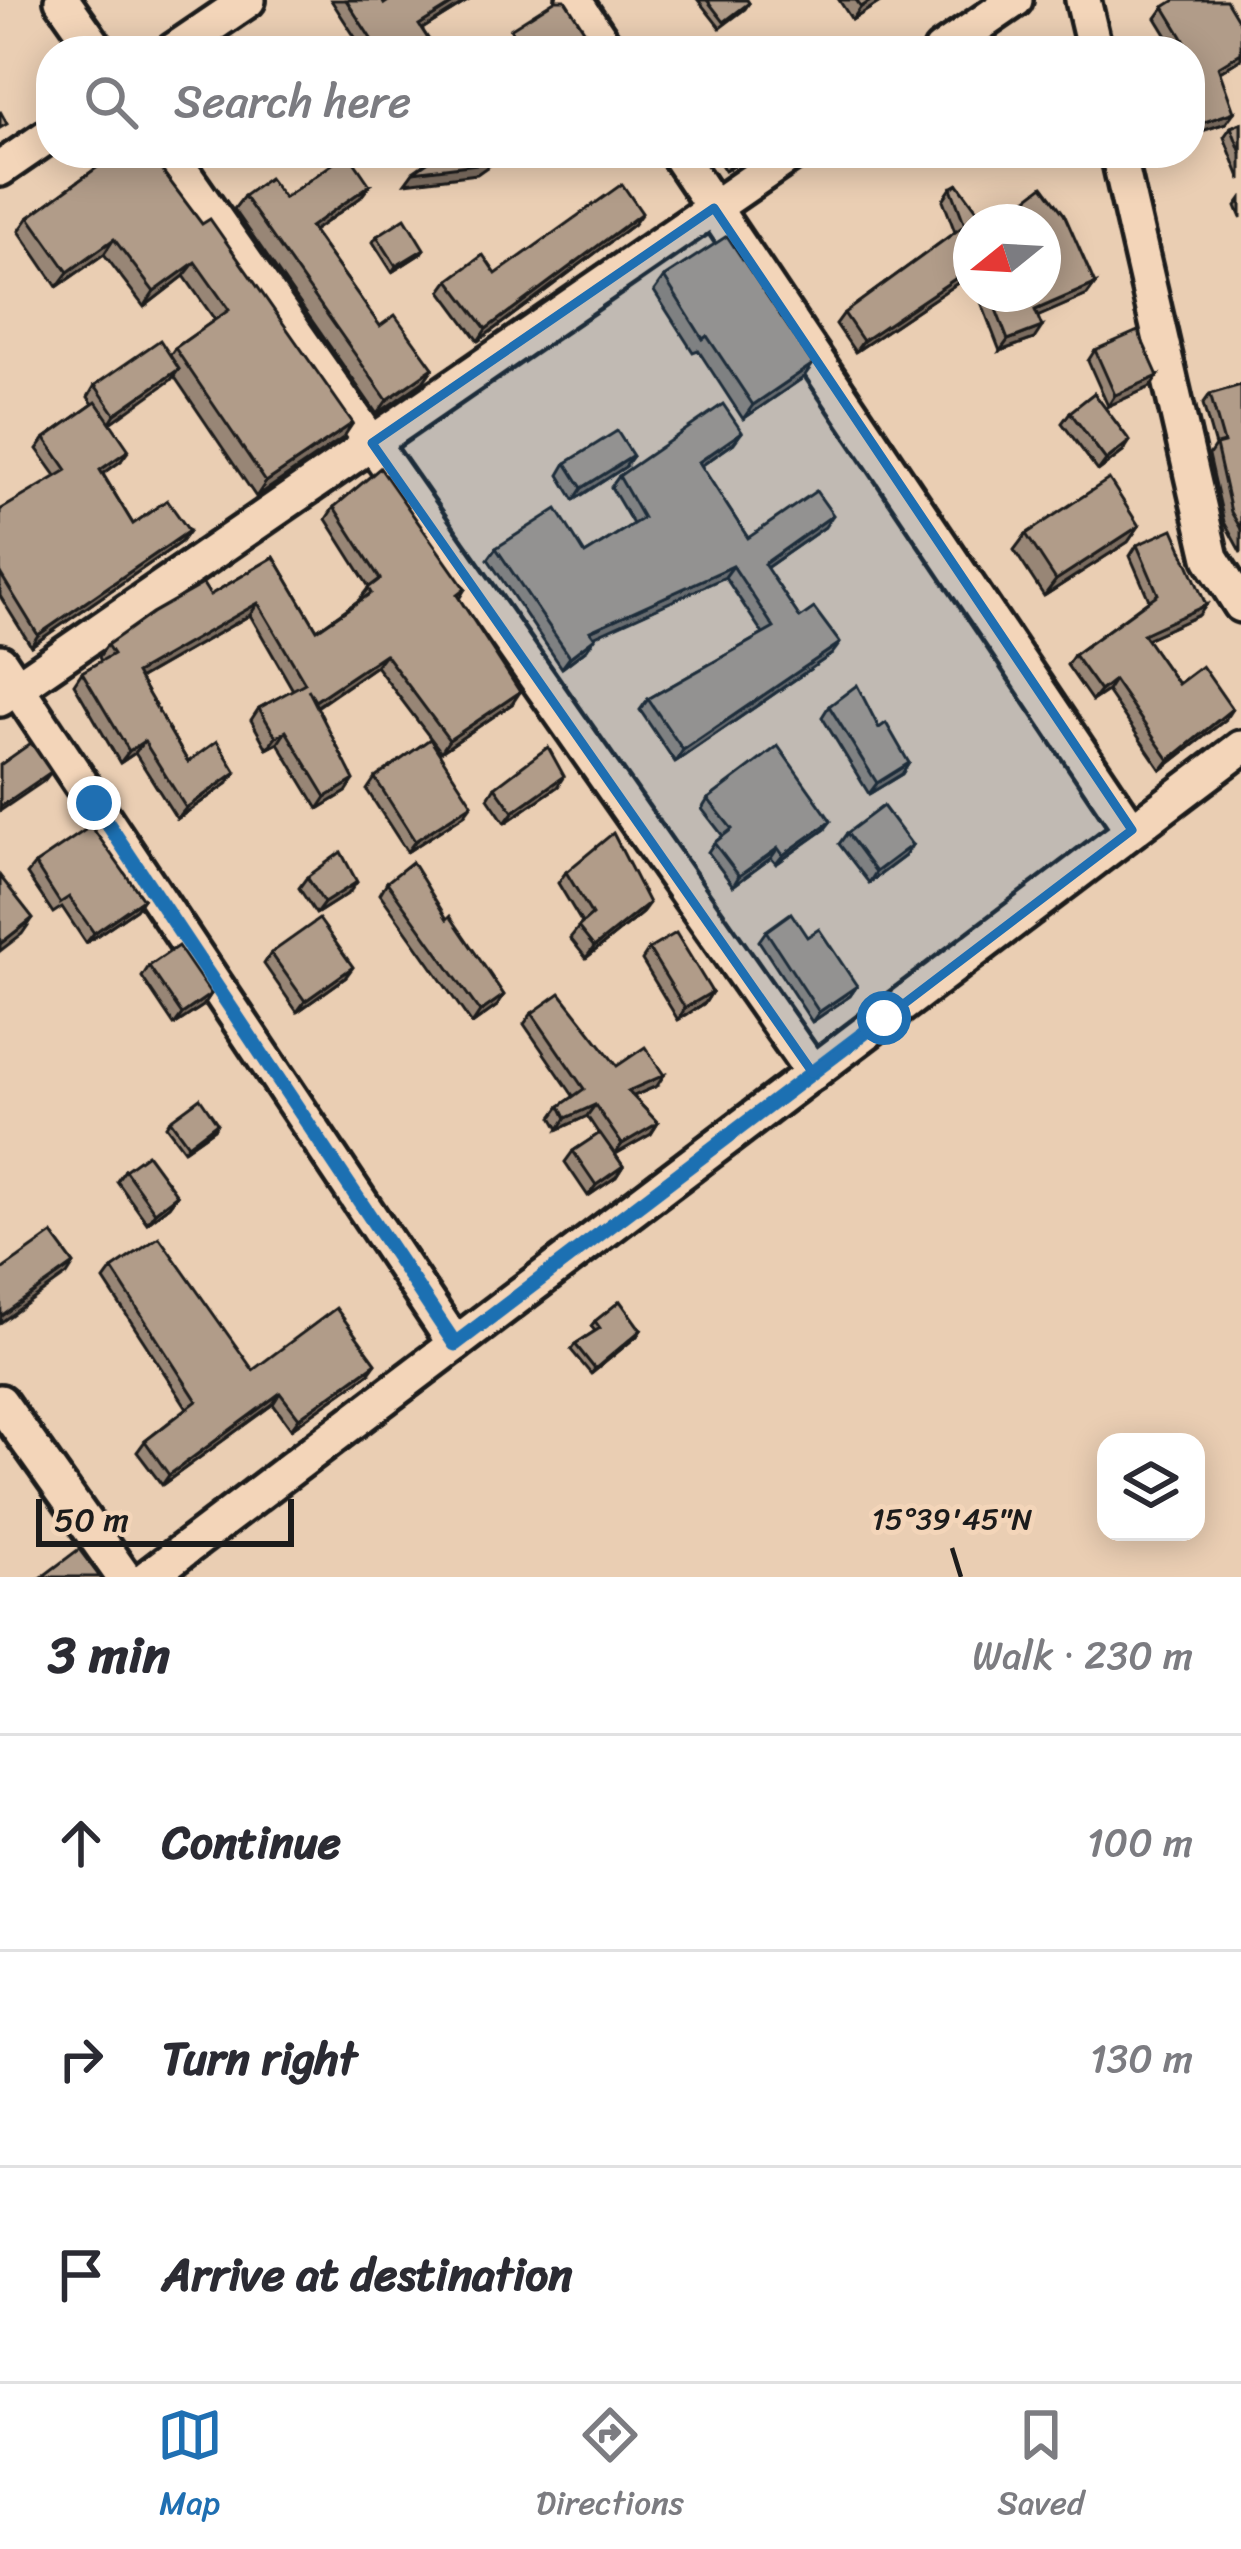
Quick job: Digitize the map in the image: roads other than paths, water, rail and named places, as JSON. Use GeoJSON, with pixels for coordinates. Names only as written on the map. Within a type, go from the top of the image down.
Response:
{"type":"FeatureCollection","features":[{"type":"Feature","properties":{"kind":"street"},"geometry":{"type":"LineString","coordinates":[[62,0],[87,36]]}},
{"type":"Feature","properties":{"kind":"street"},"geometry":{"type":"LineString","coordinates":[[195,36],[248,0]]}},
{"type":"Feature","properties":{"kind":"street"},"geometry":{"type":"LineString","coordinates":[[574,0],[598,36]]}},
{"type":"Feature","properties":{"kind":"street"},"geometry":{"type":"LineString","coordinates":[[963,36],[1015,0]]}},
{"type":"Feature","properties":{"kind":"street"},"geometry":{"type":"LineString","coordinates":[[1083,0],[1091,36]]}},
{"type":"Feature","properties":{"kind":"street"},"geometry":{"type":"LineString","coordinates":[[0,169],[36,144]]}},
{"type":"Feature","properties":{"kind":"street"},"geometry":{"type":"LineString","coordinates":[[180,168],[813,1072]]}},
{"type":"Feature","properties":{"kind":"street"},"geometry":{"type":"LineString","coordinates":[[687,168],[1132,830]]}},
{"type":"Feature","properties":{"kind":"street"},"geometry":{"type":"LineString","coordinates":[[455,1344],[6,683],[372,443],[771,168]]}},
{"type":"Feature","properties":{"kind":"street"},"geometry":{"type":"LineString","coordinates":[[1121,168],[1211,558],[1241,605]]}},
{"type":"Feature","properties":{"kind":"street"},"geometry":{"type":"LineString","coordinates":[[148,1577],[1241,748]]}},
{"type":"Feature","properties":{"kind":"street"},"geometry":{"type":"LineString","coordinates":[[0,1402],[124,1577]]}}]}
